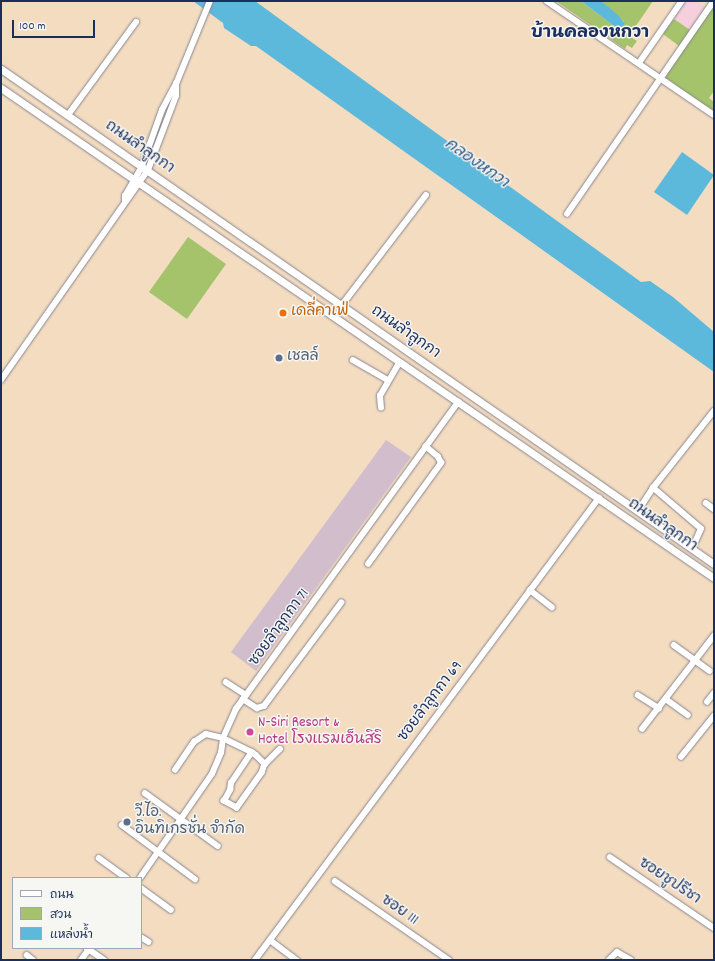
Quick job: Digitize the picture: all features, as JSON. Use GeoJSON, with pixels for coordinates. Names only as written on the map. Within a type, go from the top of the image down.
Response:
{"type":"FeatureCollection","features":[{"type":"Feature","properties":{"kind":"main road","name":"ถนนลำลูกกา"},"geometry":{"type":"LineString","coordinates":[[1,69],[663,529],[713,562]]}},
{"type":"Feature","properties":{"kind":"main road","name":"ถนนลำลูกกา"},"geometry":{"type":"LineString","coordinates":[[1,88],[714,578]]}},
{"type":"Feature","properties":{"kind":"main road"},"geometry":{"type":"LineString","coordinates":[[656,538],[663,529]]}},
{"type":"Feature","properties":{"kind":"street"},"geometry":{"type":"LineString","coordinates":[[125,202],[125,196],[142,166],[163,109],[176,84],[210,1]]}},
{"type":"Feature","properties":{"kind":"street"},"geometry":{"type":"LineString","coordinates":[[546,1],[714,115]]}},
{"type":"Feature","properties":{"kind":"street"},"geometry":{"type":"LineString","coordinates":[[639,63],[682,1]]}},
{"type":"Feature","properties":{"kind":"street"},"geometry":{"type":"LineString","coordinates":[[566,214],[714,1]]}},
{"type":"Feature","properties":{"kind":"street"},"geometry":{"type":"LineString","coordinates":[[68,115],[136,22]]}},
{"type":"Feature","properties":{"kind":"street"},"geometry":{"type":"LineString","coordinates":[[1,380],[148,170],[176,96],[176,84]]}},
{"type":"Feature","properties":{"kind":"street"},"geometry":{"type":"LineString","coordinates":[[163,109],[170,111]]}},
{"type":"Feature","properties":{"kind":"street"},"geometry":{"type":"LineString","coordinates":[[153,134],[161,136]]}},
{"type":"Feature","properties":{"kind":"street"},"geometry":{"type":"LineString","coordinates":[[342,305],[426,195]]}},
{"type":"Feature","properties":{"kind":"street"},"geometry":{"type":"LineString","coordinates":[[353,360],[388,380]]}},
{"type":"Feature","properties":{"kind":"street"},"geometry":{"type":"LineString","coordinates":[[381,408],[380,396],[388,380],[400,362]]}},
{"type":"Feature","properties":{"kind":"street","name":"ซอยลำลูกกา 71"},"geometry":{"type":"LineString","coordinates":[[141,877],[182,821],[212,774],[221,753],[223,738],[245,697],[458,402]]}},
{"type":"Feature","properties":{"kind":"street"},"geometry":{"type":"LineString","coordinates":[[638,511],[653,488],[714,410]]}},
{"type":"Feature","properties":{"kind":"street"},"geometry":{"type":"LineString","coordinates":[[368,564],[441,463],[438,457],[426,447]]}},
{"type":"Feature","properties":{"kind":"street"},"geometry":{"type":"LineString","coordinates":[[653,488],[701,528],[692,549]]}},
{"type":"Feature","properties":{"kind":"street","name":"ซอยลำลูกกา 69"},"geometry":{"type":"LineString","coordinates":[[255,960],[599,498]]}},
{"type":"Feature","properties":{"kind":"street"},"geometry":{"type":"LineString","coordinates":[[706,503],[714,509]]}},
{"type":"Feature","properties":{"kind":"street"},"geometry":{"type":"LineString","coordinates":[[530,590],[552,607]]}},
{"type":"Feature","properties":{"kind":"street"},"geometry":{"type":"LineString","coordinates":[[226,682],[257,708],[264,706],[341,603]]}},
{"type":"Feature","properties":{"kind":"street"},"geometry":{"type":"LineString","coordinates":[[642,729],[714,636]]}},
{"type":"Feature","properties":{"kind":"street"},"geometry":{"type":"LineString","coordinates":[[674,645],[710,671]]}},
{"type":"Feature","properties":{"kind":"street"},"geometry":{"type":"LineString","coordinates":[[707,702],[714,693]]}},
{"type":"Feature","properties":{"kind":"street"},"geometry":{"type":"LineString","coordinates":[[638,695],[658,708]]}},
{"type":"Feature","properties":{"kind":"street"},"geometry":{"type":"LineString","coordinates":[[666,699],[688,715]]}},
{"type":"Feature","properties":{"kind":"street"},"geometry":{"type":"LineString","coordinates":[[681,757],[714,716]]}},
{"type":"Feature","properties":{"kind":"street"},"geometry":{"type":"LineString","coordinates":[[175,770],[198,737],[206,734],[223,738],[252,752],[265,764]]}},
{"type":"Feature","properties":{"kind":"street"},"geometry":{"type":"LineString","coordinates":[[252,752],[230,783],[224,802],[234,808],[240,807],[262,773],[265,764],[280,749]]}},
{"type":"Feature","properties":{"kind":"street"},"geometry":{"type":"LineString","coordinates":[[145,793],[218,846]]}},
{"type":"Feature","properties":{"kind":"street"},"geometry":{"type":"LineString","coordinates":[[122,825],[195,879]]}},
{"type":"Feature","properties":{"kind":"street","name":"ซอยชูปรีชา"},"geometry":{"type":"LineString","coordinates":[[610,857],[714,928]]}},
{"type":"Feature","properties":{"kind":"street"},"geometry":{"type":"LineString","coordinates":[[98,858],[126,877]]}},
{"type":"Feature","properties":{"kind":"street","name":"ซอย 111"},"geometry":{"type":"LineString","coordinates":[[335,881],[449,960]]}},
{"type":"Feature","properties":{"kind":"street"},"geometry":{"type":"LineString","coordinates":[[142,889],[171,910]]}},
{"type":"Feature","properties":{"kind":"street"},"geometry":{"type":"LineString","coordinates":[[142,938],[149,942]]}},
{"type":"Feature","properties":{"kind":"street"},"geometry":{"type":"LineString","coordinates":[[270,940],[297,960]]}},
{"type":"Feature","properties":{"kind":"street"},"geometry":{"type":"LineString","coordinates":[[81,960],[88,949]]}},
{"type":"Feature","properties":{"kind":"street"},"geometry":{"type":"LineString","coordinates":[[90,949],[104,960]]}},
{"type":"Feature","properties":{"kind":"street"},"geometry":{"type":"LineString","coordinates":[[610,960],[617,952],[631,960]]}},
{"type":"Feature","properties":{"kind":"street"},"geometry":{"type":"LineString","coordinates":[[27,955],[33,960]]}},
{"type":"Feature","properties":{"kind":"shaded area"},"geometry":{"type":"Polygon","coordinates":[[[686,1],[697,1],[706,7],[690,30],[674,19],[686,1]]]}},
{"type":"Feature","properties":{"kind":"shaded area"},"geometry":{"type":"Polygon","coordinates":[[[386,440],[411,457],[256,671],[231,652],[386,440]]]}},
{"type":"Feature","properties":{"kind":"green space"},"geometry":{"type":"Polygon","coordinates":[[[556,1],[581,1],[618,29],[624,22],[601,1],[653,1],[629,36],[637,41],[632,48],[627,45],[625,49],[556,1]]]}},
{"type":"Feature","properties":{"kind":"green space"},"geometry":{"type":"Polygon","coordinates":[[[714,6],[714,91],[709,98],[714,102],[714,112],[665,77],[714,6]]]}},
{"type":"Feature","properties":{"kind":"green space"},"geometry":{"type":"Polygon","coordinates":[[[674,19],[690,30],[679,46],[663,34],[674,19]]]}},
{"type":"Feature","properties":{"kind":"green space"},"geometry":{"type":"Polygon","coordinates":[[[188,237],[226,264],[187,319],[149,292],[188,237]]]}},
{"type":"Feature","properties":{"kind":"water","name":"คลองหกวา"},"geometry":{"type":"Polygon","coordinates":[[[193,1],[255,1],[641,282],[650,281],[673,297],[714,332],[714,372],[256,46],[251,46],[224,28],[223,23],[193,1]]]}},
{"type":"Feature","properties":{"kind":"water"},"geometry":{"type":"Polygon","coordinates":[[[581,1],[601,1],[618,15],[625,24],[618,29],[581,1]]]}},
{"type":"Feature","properties":{"kind":"water"},"geometry":{"type":"Polygon","coordinates":[[[682,152],[714,175],[687,215],[654,192],[682,152]]]}},
{"type":"Feature","properties":{"kind":"place","name":"เดลี่คาเฟ่"},"geometry":{"type":"Point","coordinates":[283,313]}},
{"type":"Feature","properties":{"kind":"place","name":"เชลล์"},"geometry":{"type":"Point","coordinates":[279,358]}},
{"type":"Feature","properties":{"kind":"place","name":"N-Siri Resort & Hotel โรงแรมเอ็นสิริ"},"geometry":{"type":"Point","coordinates":[250,732]}},
{"type":"Feature","properties":{"kind":"place","name":"วี.ไอ. อินทิเกรชั่น จำกัด"},"geometry":{"type":"Point","coordinates":[127,822]}},
{"type":"Feature","properties":{"kind":"district","name":"บ้านคลองหกวา"},"geometry":{"type":"Point","coordinates":[590,35]}}]}
